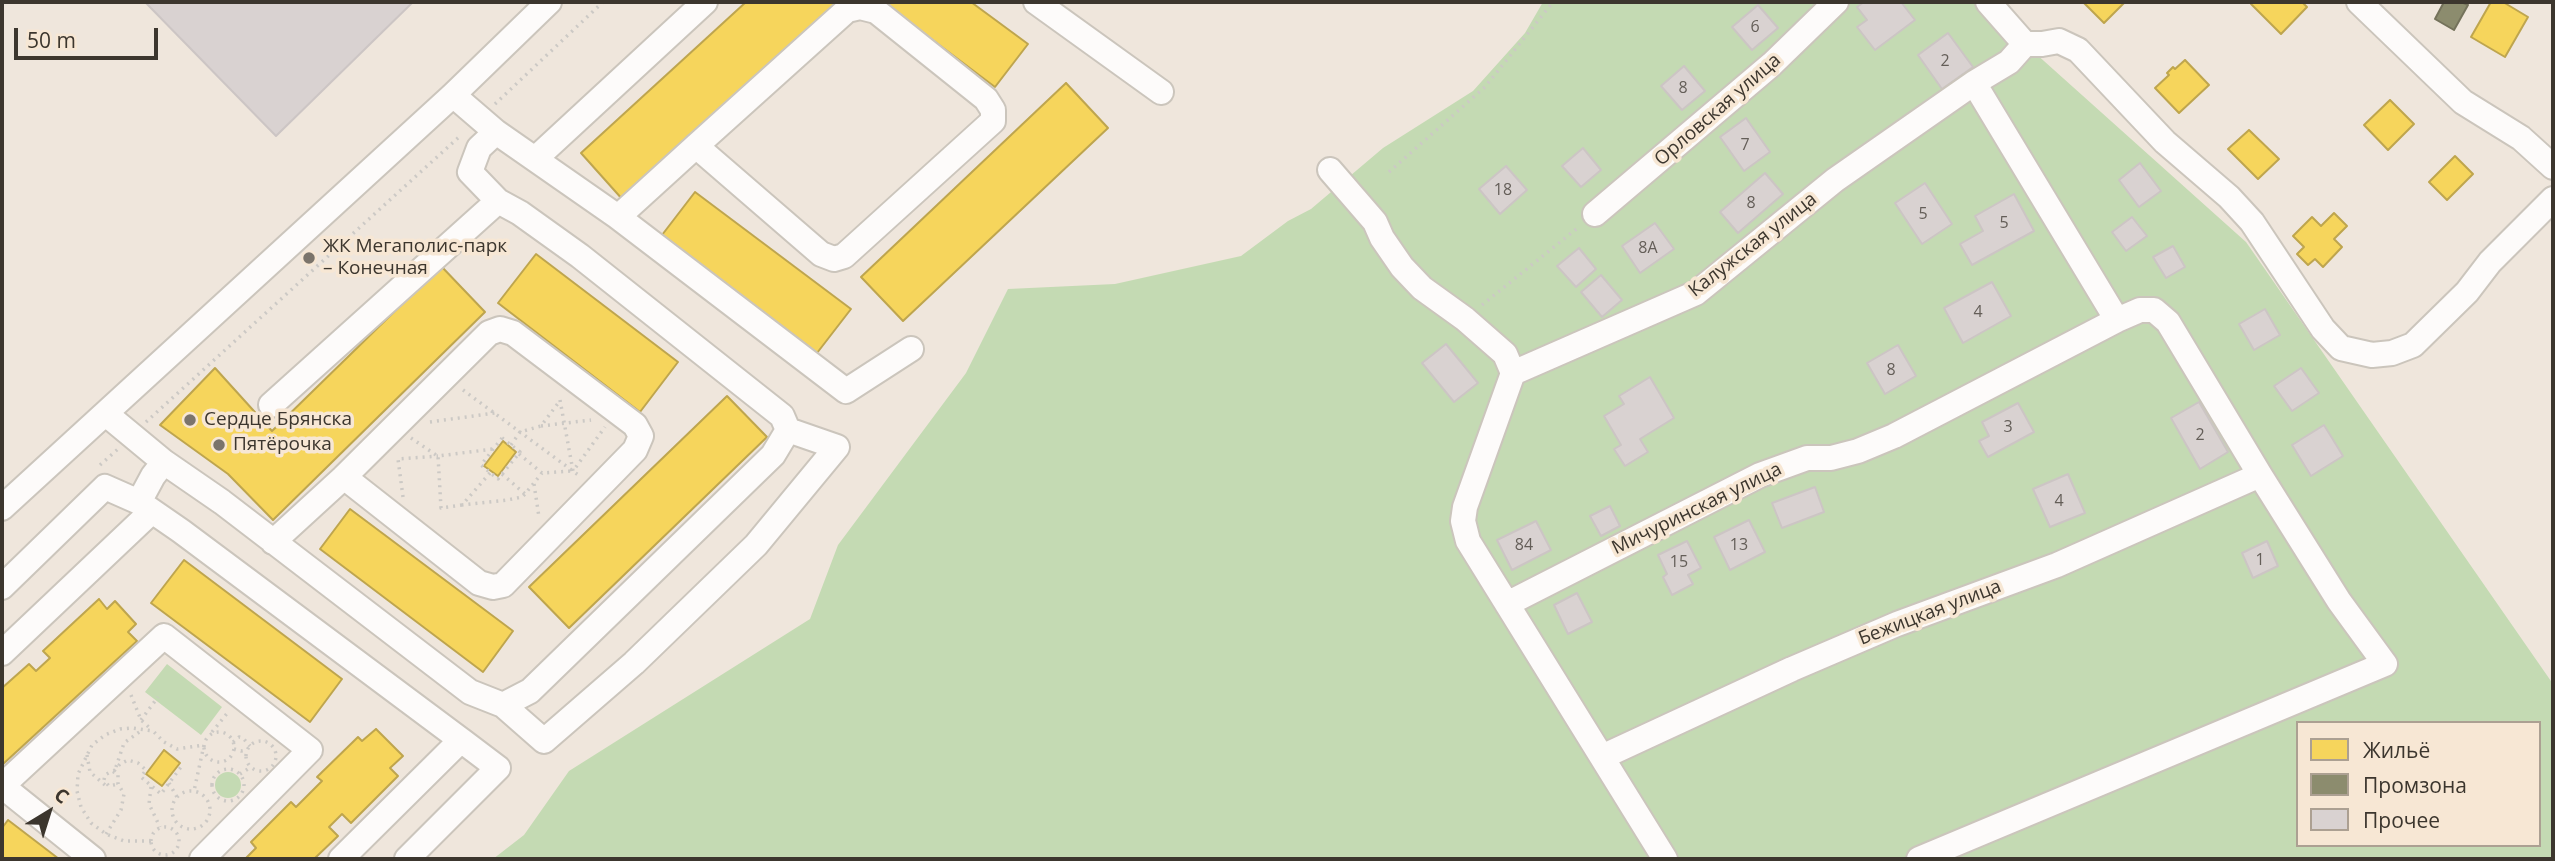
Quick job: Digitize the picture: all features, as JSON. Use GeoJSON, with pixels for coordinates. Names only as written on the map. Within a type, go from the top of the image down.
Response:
{"type":"FeatureCollection","features":[{"type":"Feature","properties":{"kind":"street"},"geometry":{"type":"LineString","coordinates":[[2,508],[453,95],[549,2]]}},
{"type":"Feature","properties":{"kind":"street"},"geometry":{"type":"LineString","coordinates":[[535,159],[705,2]]}},
{"type":"Feature","properties":{"kind":"street"},"geometry":{"type":"LineString","coordinates":[[1036,2],[1161,92]]}},
{"type":"Feature","properties":{"kind":"street","name":"Орловская улица"},"geometry":{"type":"LineString","coordinates":[[1595,214],[1772,64],[1836,2]]}},
{"type":"Feature","properties":{"kind":"street"},"geometry":{"type":"LineString","coordinates":[[1988,2],[2025,44],[2059,41],[2077,50],[2165,142],[2229,197],[2252,222],[2323,329],[2341,348],[2372,355],[2392,353],[2413,345],[2468,292],[2490,262],[2553,199]]}},
{"type":"Feature","properties":{"kind":"street"},"geometry":{"type":"LineString","coordinates":[[2359,2],[2463,102],[2521,138],[2553,167]]}},
{"type":"Feature","properties":{"kind":"street"},"geometry":{"type":"LineString","coordinates":[[618,217],[696,146],[847,9],[860,7],[876,11],[986,99],[993,110],[993,121],[844,256],[834,259],[821,254],[696,146]]}},
{"type":"Feature","properties":{"kind":"street","name":"Калужская улица"},"geometry":{"type":"LineString","coordinates":[[1513,373],[1696,293],[1835,180],[1974,83],[2009,62],[2025,44]]}},
{"type":"Feature","properties":{"kind":"street"},"geometry":{"type":"LineString","coordinates":[[1974,83],[2117,320]]}},
{"type":"Feature","properties":{"kind":"street"},"geometry":{"type":"LineString","coordinates":[[453,95],[488,125],[618,217],[846,391],[911,349]]}},
{"type":"Feature","properties":{"kind":"street"},"geometry":{"type":"LineString","coordinates":[[106,414],[164,462],[470,692],[503,705],[544,741],[634,663],[747,554],[837,447],[788,430],[782,416],[580,256],[520,212],[498,201],[470,172],[488,125]]}},
{"type":"Feature","properties":{"kind":"street"},"geometry":{"type":"LineString","coordinates":[[1330,170],[1375,222],[1382,238],[1402,267],[1422,288],[1465,319],[1505,354],[1513,373],[1465,507],[1463,521],[1468,541],[1665,859]]}},
{"type":"Feature","properties":{"kind":"street"},"geometry":{"type":"LineString","coordinates":[[271,405],[498,201]]}},
{"type":"Feature","properties":{"kind":"street","name":"Мичуринская улица"},"geometry":{"type":"LineString","coordinates":[[1507,604],[1760,475],[1807,458],[1831,458],[1858,452],[1894,436],[2140,310],[2154,310],[2168,322],[2260,475]]}},
{"type":"Feature","properties":{"kind":"street"},"geometry":{"type":"LineString","coordinates":[[273,542],[344,477],[489,333],[500,329],[513,333],[635,425],[641,436],[635,450],[503,584],[493,587],[479,583],[344,477]]}},
{"type":"Feature","properties":{"kind":"street"},"geometry":{"type":"LineString","coordinates":[[503,705],[530,691],[773,455],[788,430]]}},
{"type":"Feature","properties":{"kind":"street"},"geometry":{"type":"LineString","coordinates":[[2,653],[146,507],[153,476],[164,462]]}},
{"type":"Feature","properties":{"kind":"street"},"geometry":{"type":"LineString","coordinates":[[1919,859],[2385,664],[2339,601],[2260,475]]}},
{"type":"Feature","properties":{"kind":"street","name":"Бежицкая улица"},"geometry":{"type":"LineString","coordinates":[[1602,757],[1792,669],[1897,624],[2057,565],[2260,475]]}},
{"type":"Feature","properties":{"kind":"street"},"geometry":{"type":"LineString","coordinates":[[2,587],[105,487],[146,507],[498,768],[407,859]]}},
{"type":"Feature","properties":{"kind":"street"},"geometry":{"type":"LineString","coordinates":[[93,859],[2,786],[164,636],[310,750],[201,859]]}},
{"type":"Feature","properties":{"kind":"street"},"geometry":{"type":"LineString","coordinates":[[341,859],[461,740]]}},
{"type":"Feature","properties":{"kind":"path"},"geometry":{"type":"LineString","coordinates":[[92,473],[488,125],[603,2]]}},
{"type":"Feature","properties":{"kind":"path"},"geometry":{"type":"LineString","coordinates":[[1389,172],[1485,87],[1553,2]]}},
{"type":"Feature","properties":{"kind":"path"},"geometry":{"type":"LineString","coordinates":[[1465,319],[1595,214]]}},
{"type":"Feature","properties":{"kind":"path"},"geometry":{"type":"LineString","coordinates":[[445,376],[595,490]]}},
{"type":"Feature","properties":{"kind":"path"},"geometry":{"type":"LineString","coordinates":[[541,426],[576,381]]}},
{"type":"Feature","properties":{"kind":"path"},"geometry":{"type":"LineString","coordinates":[[560,400],[573,471]]}},
{"type":"Feature","properties":{"kind":"path"},"geometry":{"type":"LineString","coordinates":[[394,427],[495,413]]}},
{"type":"Feature","properties":{"kind":"path"},"geometry":{"type":"LineString","coordinates":[[511,445],[520,432],[541,426],[600,419],[607,424],[573,471]]}},
{"type":"Feature","properties":{"kind":"path"},"geometry":{"type":"LineString","coordinates":[[394,427],[438,456]]}},
{"type":"Feature","properties":{"kind":"path"},"geometry":{"type":"LineString","coordinates":[[394,427],[406,526]]}},
{"type":"Feature","properties":{"kind":"path"},"geometry":{"type":"LineString","coordinates":[[519,454],[498,480],[481,466],[502,438],[542,473],[573,471]]}},
{"type":"Feature","properties":{"kind":"path"},"geometry":{"type":"LineString","coordinates":[[398,459],[493,449]]}},
{"type":"Feature","properties":{"kind":"path"},"geometry":{"type":"LineString","coordinates":[[438,456],[441,508],[515,499],[525,494],[542,473]]}},
{"type":"Feature","properties":{"kind":"path"},"geometry":{"type":"LineString","coordinates":[[462,505],[490,473]]}},
{"type":"Feature","properties":{"kind":"path"},"geometry":{"type":"LineString","coordinates":[[502,474],[525,494]]}},
{"type":"Feature","properties":{"kind":"path"},"geometry":{"type":"LineString","coordinates":[[534,484],[544,542]]}},
{"type":"Feature","properties":{"kind":"path"},"geometry":{"type":"LineString","coordinates":[[134,664],[129,678],[130,693],[141,720],[164,742],[177,749],[204,745]]}},
{"type":"Feature","properties":{"kind":"path"},"geometry":{"type":"LineString","coordinates":[[141,720],[158,697]]}},
{"type":"Feature","properties":{"kind":"path"},"geometry":{"type":"LineString","coordinates":[[194,791],[204,745],[236,702]]}},
{"type":"Feature","properties":{"kind":"path"},"geometry":{"type":"LineString","coordinates":[[151,841],[124,841],[106,834],[91,822],[81,807],[77,791],[78,774],[92,745],[105,735],[120,729],[153,731]]}},
{"type":"Feature","properties":{"kind":"path"},"geometry":{"type":"LineString","coordinates":[[114,771],[124,743],[144,729]]}},
{"type":"Feature","properties":{"kind":"path"},"geometry":{"type":"LineString","coordinates":[[204,745],[210,759],[222,761],[232,756],[233,742],[223,732],[209,736]]}},
{"type":"Feature","properties":{"kind":"path"},"geometry":{"type":"LineString","coordinates":[[233,742],[239,737],[243,738],[249,748],[247,759],[251,767]]}},
{"type":"Feature","properties":{"kind":"path"},"geometry":{"type":"LineString","coordinates":[[234,748],[241,751],[258,741],[267,742],[275,754],[273,764],[265,770],[251,767],[240,774]]}},
{"type":"Feature","properties":{"kind":"path"},"geometry":{"type":"LineString","coordinates":[[87,753],[90,772],[98,781],[109,786],[118,784]]}},
{"type":"Feature","properties":{"kind":"path"},"geometry":{"type":"LineString","coordinates":[[109,786],[104,780],[105,775],[128,761],[146,770],[141,777],[161,794],[181,767]]}},
{"type":"Feature","properties":{"kind":"path"},"geometry":{"type":"LineString","coordinates":[[222,761],[225,769]]}},
{"type":"Feature","properties":{"kind":"path"},"geometry":{"type":"LineString","coordinates":[[232,769],[240,774],[244,786],[240,796],[225,801],[215,794],[212,781],[218,772],[232,769]]}},
{"type":"Feature","properties":{"kind":"path"},"geometry":{"type":"LineString","coordinates":[[106,834],[121,810],[124,794],[118,784],[119,777],[114,771]]}},
{"type":"Feature","properties":{"kind":"path"},"geometry":{"type":"LineString","coordinates":[[169,783],[177,797]]}},
{"type":"Feature","properties":{"kind":"path"},"geometry":{"type":"LineString","coordinates":[[152,786],[149,804],[160,827]]}},
{"type":"Feature","properties":{"kind":"path"},"geometry":{"type":"LineString","coordinates":[[194,791],[206,799],[209,814],[203,825],[192,829],[178,824],[172,815],[177,797],[181,793],[194,791]]}},
{"type":"Feature","properties":{"kind":"path"},"geometry":{"type":"LineString","coordinates":[[206,799],[215,794]]}},
{"type":"Feature","properties":{"kind":"path"},"geometry":{"type":"LineString","coordinates":[[174,829],[178,824]]}},
{"type":"Feature","properties":{"kind":"path"},"geometry":{"type":"LineString","coordinates":[[160,827],[170,827],[177,833],[179,842],[173,853],[159,854],[152,848],[152,834],[160,827]]}},
{"type":"Feature","properties":{"kind":"green space"},"geometry":{"type":"Polygon","coordinates":[[[1543,2],[1986,2],[2025,44],[2246,242],[2553,684],[2553,859],[493,859],[524,835],[569,771],[810,619],[838,545],[966,373],[1008,289],[1115,284],[1241,256],[1288,221],[1311,209],[1383,148],[1473,91],[1525,33],[1543,2]]]}},
{"type":"Feature","properties":{"kind":"green space"},"geometry":{"type":"Polygon","coordinates":[[[167,664],[222,707],[201,735],[145,692],[167,664]]]}},
{"type":"Feature","properties":{"kind":"green space"},"geometry":{"type":"Polygon","coordinates":[[[228,772],[238,775],[241,785],[238,795],[228,798],[218,795],[215,785],[218,775],[228,772]]]}},
{"type":"Feature","properties":{"kind":"building: Жильё"},"geometry":{"type":"Polygon","coordinates":[[[746,2],[833,2],[836,5],[623,200],[581,153],[746,2]]]}},
{"type":"Feature","properties":{"kind":"building: Жильё"},"geometry":{"type":"Polygon","coordinates":[[[882,2],[971,2],[1028,44],[995,87],[882,2]]]}},
{"type":"Feature","properties":{"kind":"building: Жильё"},"geometry":{"type":"Polygon","coordinates":[[[2083,2],[2125,2],[2104,23],[2083,2]]]}},
{"type":"Feature","properties":{"kind":"building: Жильё"},"geometry":{"type":"Polygon","coordinates":[[[2302,2],[2307,7],[2281,34],[2251,4],[2302,2]]]}},
{"type":"Feature","properties":{"kind":"building: Жильё"},"geometry":{"type":"Polygon","coordinates":[[[2491,2],[2503,2],[2528,17],[2505,57],[2471,37],[2491,2]]]}},
{"type":"Feature","properties":{"kind":"building: Жильё"},"geometry":{"type":"Polygon","coordinates":[[[2185,60],[2209,85],[2179,113],[2155,88],[2169,75],[2167,73],[2173,67],[2175,69],[2185,60]]]}},
{"type":"Feature","properties":{"kind":"building: Жильё"},"geometry":{"type":"Polygon","coordinates":[[[1066,83],[1108,128],[903,321],[861,277],[1066,83]]]}},
{"type":"Feature","properties":{"kind":"building: Жильё"},"geometry":{"type":"Polygon","coordinates":[[[2390,100],[2414,124],[2388,150],[2364,125],[2390,100]]]}},
{"type":"Feature","properties":{"kind":"building: Жильё"},"geometry":{"type":"Polygon","coordinates":[[[2249,130],[2279,159],[2258,179],[2228,149],[2249,130]]]}},
{"type":"Feature","properties":{"kind":"building: Жильё"},"geometry":{"type":"Polygon","coordinates":[[[2455,156],[2473,174],[2447,200],[2429,182],[2455,156]]]}},
{"type":"Feature","properties":{"kind":"building: Жильё"},"geometry":{"type":"Polygon","coordinates":[[[695,192],[851,309],[817,353],[662,235],[695,192]]]}},
{"type":"Feature","properties":{"kind":"building: Жильё"},"geometry":{"type":"Polygon","coordinates":[[[2334,213],[2347,226],[2334,239],[2342,247],[2323,267],[2315,259],[2308,265],[2297,254],[2304,247],[2293,236],[2312,217],[2321,226],[2334,213]]]}},
{"type":"Feature","properties":{"kind":"building: Жильё"},"geometry":{"type":"Polygon","coordinates":[[[536,254],[678,362],[640,412],[498,303],[536,254]]]}},
{"type":"Feature","properties":{"kind":"building: Жильё"},"geometry":{"type":"Polygon","coordinates":[[[441,266],[485,312],[273,520],[228,474],[160,425],[215,368],[272,431],[441,266]]]}},
{"type":"Feature","properties":{"kind":"building: Жильё"},"geometry":{"type":"Polygon","coordinates":[[[727,396],[767,437],[569,628],[529,587],[727,396]]]}},
{"type":"Feature","properties":{"kind":"building: Жильё"},"geometry":{"type":"Polygon","coordinates":[[[503,441],[516,452],[498,476],[484,466],[503,441]]]}},
{"type":"Feature","properties":{"kind":"building: Жильё"},"geometry":{"type":"Polygon","coordinates":[[[350,509],[513,631],[483,672],[320,549],[350,509]]]}},
{"type":"Feature","properties":{"kind":"building: Жильё"},"geometry":{"type":"Polygon","coordinates":[[[184,560],[342,679],[310,722],[151,603],[184,560]]]}},
{"type":"Feature","properties":{"kind":"building: Жильё"},"geometry":{"type":"Polygon","coordinates":[[[99,599],[107,609],[115,601],[136,624],[128,632],[137,641],[2,765],[2,688],[29,664],[36,671],[50,658],[43,651],[99,599]]]}},
{"type":"Feature","properties":{"kind":"building: Жильё"},"geometry":{"type":"Polygon","coordinates":[[[376,729],[403,756],[390,768],[398,776],[351,823],[342,814],[329,827],[338,836],[314,859],[245,859],[256,848],[251,842],[291,802],[296,807],[322,781],[317,777],[358,737],[362,741],[376,729]]]}},
{"type":"Feature","properties":{"kind":"building: Жильё"},"geometry":{"type":"Polygon","coordinates":[[[164,750],[180,763],[162,786],[146,774],[164,750]]]}},
{"type":"Feature","properties":{"kind":"building: Жильё"},"geometry":{"type":"Polygon","coordinates":[[[8,820],[59,859],[2,859],[2,828],[8,820]]]}},
{"type":"Feature","properties":{"kind":"building: Промзона"},"geometry":{"type":"Polygon","coordinates":[[[2444,2],[2461,2],[2468,5],[2454,30],[2435,19],[2444,2]]]}},
{"type":"Feature","properties":{"kind":"building: Прочее"},"geometry":{"type":"Polygon","coordinates":[[[145,2],[413,2],[276,136],[145,2]]]}},
{"type":"Feature","properties":{"kind":"building: Прочее"},"geometry":{"type":"Polygon","coordinates":[[[1864,2],[1901,2],[1915,20],[1875,50],[1857,27],[1867,20],[1857,7],[1864,2]]]}},
{"type":"Feature","properties":{"kind":"building: Прочее"},"geometry":{"type":"Polygon","coordinates":[[[1758,5],[1778,28],[1752,50],[1732,27],[1758,5]]]}},
{"type":"Feature","properties":{"kind":"building: Прочее"},"geometry":{"type":"Polygon","coordinates":[[[1948,33],[1973,67],[1942,89],[1918,55],[1948,33]]]}},
{"type":"Feature","properties":{"kind":"building: Прочее"},"geometry":{"type":"Polygon","coordinates":[[[1684,66],[1705,91],[1682,110],[1661,86],[1684,66]]]}},
{"type":"Feature","properties":{"kind":"building: Прочее"},"geometry":{"type":"Polygon","coordinates":[[[1746,118],[1770,152],[1744,171],[1720,137],[1746,118]]]}},
{"type":"Feature","properties":{"kind":"building: Прочее"},"geometry":{"type":"Polygon","coordinates":[[[1583,148],[1601,170],[1581,187],[1562,166],[1583,148]]]}},
{"type":"Feature","properties":{"kind":"building: Прочее"},"geometry":{"type":"Polygon","coordinates":[[[2140,163],[2161,191],[2139,207],[2119,180],[2140,163]]]}},
{"type":"Feature","properties":{"kind":"building: Прочее"},"geometry":{"type":"Polygon","coordinates":[[[1506,166],[1527,190],[1500,214],[1479,189],[1506,166]]]}},
{"type":"Feature","properties":{"kind":"building: Прочее"},"geometry":{"type":"Polygon","coordinates":[[[1765,173],[1783,194],[1738,233],[1720,212],[1765,173]]]}},
{"type":"Feature","properties":{"kind":"building: Прочее"},"geometry":{"type":"Polygon","coordinates":[[[1925,183],[1952,224],[1922,244],[1895,203],[1925,183]]]}},
{"type":"Feature","properties":{"kind":"building: Прочее"},"geometry":{"type":"Polygon","coordinates":[[[2014,194],[2034,231],[1972,265],[1960,244],[1983,231],[1975,216],[2014,194]]]}},
{"type":"Feature","properties":{"kind":"building: Прочее"},"geometry":{"type":"Polygon","coordinates":[[[2132,217],[2147,236],[2126,251],[2112,232],[2132,217]]]}},
{"type":"Feature","properties":{"kind":"building: Прочее"},"geometry":{"type":"Polygon","coordinates":[[[1655,223],[1674,249],[1640,273],[1622,246],[1655,223]]]}},
{"type":"Feature","properties":{"kind":"building: Прочее"},"geometry":{"type":"Polygon","coordinates":[[[2173,246],[2185,267],[2166,278],[2153,257],[2173,246]]]}},
{"type":"Feature","properties":{"kind":"building: Прочее"},"geometry":{"type":"Polygon","coordinates":[[[1579,248],[1596,269],[1576,287],[1557,266],[1579,248]]]}},
{"type":"Feature","properties":{"kind":"building: Прочее"},"geometry":{"type":"Polygon","coordinates":[[[1601,275],[1622,300],[1602,317],[1581,292],[1601,275]]]}},
{"type":"Feature","properties":{"kind":"building: Прочее"},"geometry":{"type":"Polygon","coordinates":[[[1992,282],[2011,316],[1963,343],[1944,308],[1992,282]]]}},
{"type":"Feature","properties":{"kind":"building: Прочее"},"geometry":{"type":"Polygon","coordinates":[[[2265,309],[2280,335],[2254,350],[2239,324],[2265,309]]]}},
{"type":"Feature","properties":{"kind":"building: Прочее"},"geometry":{"type":"Polygon","coordinates":[[[1446,344],[1478,383],[1454,402],[1422,363],[1446,344]]]}},
{"type":"Feature","properties":{"kind":"building: Прочее"},"geometry":{"type":"Polygon","coordinates":[[[1898,345],[1916,376],[1885,394],[1867,363],[1898,345]]]}},
{"type":"Feature","properties":{"kind":"building: Прочее"},"geometry":{"type":"Polygon","coordinates":[[[2301,368],[2319,393],[2292,411],[2274,386],[2301,368]]]}},
{"type":"Feature","properties":{"kind":"building: Прочее"},"geometry":{"type":"Polygon","coordinates":[[[1650,377],[1674,418],[1640,439],[1648,452],[1625,466],[1614,449],[1621,445],[1604,416],[1624,404],[1619,396],[1650,377]]]}},
{"type":"Feature","properties":{"kind":"building: Прочее"},"geometry":{"type":"Polygon","coordinates":[[[2199,402],[2228,452],[2200,469],[2171,418],[2199,402]]]}},
{"type":"Feature","properties":{"kind":"building: Прочее"},"geometry":{"type":"Polygon","coordinates":[[[2018,403],[2034,432],[1988,457],[1979,441],[1989,436],[1982,422],[2018,403]]]}},
{"type":"Feature","properties":{"kind":"building: Прочее"},"geometry":{"type":"Polygon","coordinates":[[[2324,425],[2343,456],[2311,476],[2292,445],[2324,425]]]}},
{"type":"Feature","properties":{"kind":"building: Прочее"},"geometry":{"type":"Polygon","coordinates":[[[2068,474],[2085,513],[2050,527],[2033,489],[2068,474]]]}},
{"type":"Feature","properties":{"kind":"building: Прочее"},"geometry":{"type":"Polygon","coordinates":[[[1815,487],[1824,512],[1782,528],[1772,503],[1815,487]]]}},
{"type":"Feature","properties":{"kind":"building: Прочее"},"geometry":{"type":"Polygon","coordinates":[[[1610,506],[1620,526],[1601,536],[1590,516],[1610,506]]]}},
{"type":"Feature","properties":{"kind":"building: Прочее"},"geometry":{"type":"Polygon","coordinates":[[[1749,520],[1765,552],[1730,570],[1714,537],[1749,520]]]}},
{"type":"Feature","properties":{"kind":"building: Прочее"},"geometry":{"type":"Polygon","coordinates":[[[1536,521],[1551,550],[1512,570],[1497,540],[1536,521]]]}},
{"type":"Feature","properties":{"kind":"building: Прочее"},"geometry":{"type":"Polygon","coordinates":[[[1687,541],[1701,568],[1688,575],[1693,584],[1672,595],[1663,577],[1667,574],[1658,555],[1687,541]]]}},
{"type":"Feature","properties":{"kind":"building: Прочее"},"geometry":{"type":"Polygon","coordinates":[[[2267,541],[2278,566],[2253,578],[2242,553],[2267,541]]]}},
{"type":"Feature","properties":{"kind":"building: Прочее"},"geometry":{"type":"Polygon","coordinates":[[[1577,593],[1592,622],[1568,634],[1554,605],[1577,593]]]}},
{"type":"Feature","properties":{"kind":"place","name":"ЖК Мегаполис-парк – Конечная"},"geometry":{"type":"Point","coordinates":[309,258]}},
{"type":"Feature","properties":{"kind":"place","name":"Сердце Брянска"},"geometry":{"type":"Point","coordinates":[190,420]}},
{"type":"Feature","properties":{"kind":"place","name":"Пятёрочка"},"geometry":{"type":"Point","coordinates":[219,445]}}]}
